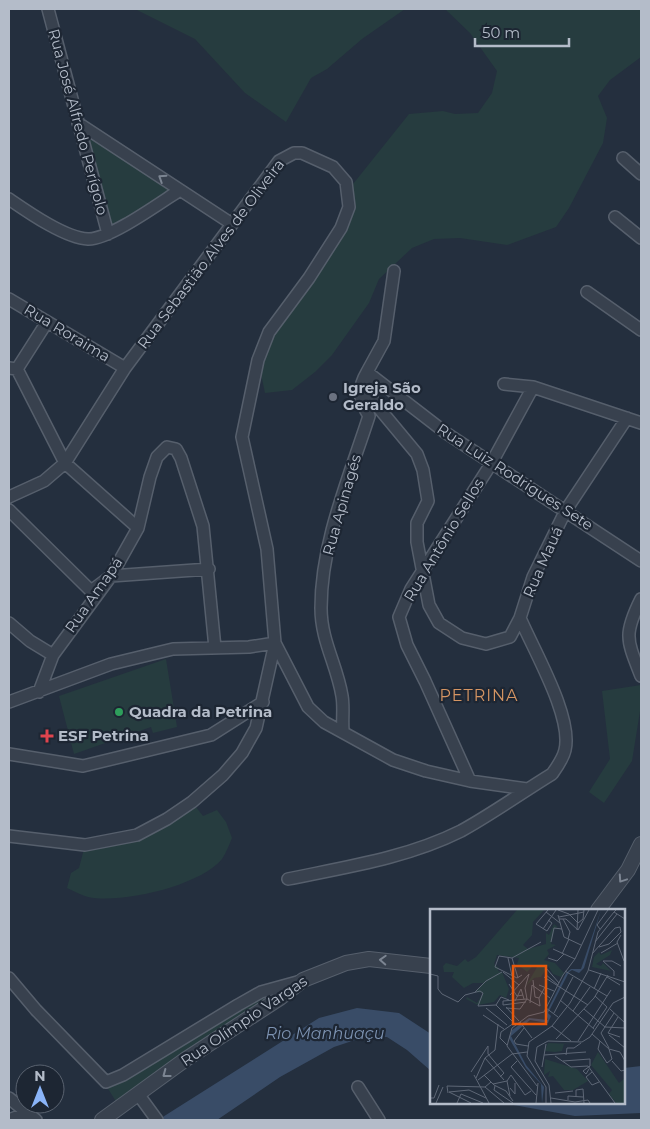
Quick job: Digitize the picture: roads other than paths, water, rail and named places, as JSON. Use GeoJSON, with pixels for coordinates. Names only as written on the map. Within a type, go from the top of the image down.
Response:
{"type":"FeatureCollection","features":[{"type":"Feature","properties":{"kind":"street","name":"Rua José Alfredo Perígolo"},"geometry":{"type":"LineString","coordinates":[[48,9],[108,234]]}},
{"type":"Feature","properties":{"kind":"street"},"geometry":{"type":"LineString","coordinates":[[78,123],[232,224]]}},
{"type":"Feature","properties":{"kind":"street","name":"Rua Sebastião Alves de Oliveira"},"geometry":{"type":"LineString","coordinates":[[9,497],[44,481],[65,463],[125,368],[279,161],[294,152],[313,156],[333,167],[340,174],[348,189],[349,207],[341,228],[309,278],[269,332],[258,360],[242,437],[243,450],[267,549],[275,643]]}},
{"type":"Feature","properties":{"kind":"street"},"geometry":{"type":"LineString","coordinates":[[623,158],[641,174]]}},
{"type":"Feature","properties":{"kind":"street"},"geometry":{"type":"LineString","coordinates":[[9,199],[58,229],[88,239],[108,234],[180,190]]}},
{"type":"Feature","properties":{"kind":"street"},"geometry":{"type":"LineString","coordinates":[[614,217],[641,238]]}},
{"type":"Feature","properties":{"kind":"street"},"geometry":{"type":"LineString","coordinates":[[367,372],[384,341],[394,271]]}},
{"type":"Feature","properties":{"kind":"street"},"geometry":{"type":"LineString","coordinates":[[587,292],[641,330]]}},
{"type":"Feature","properties":{"kind":"street","name":"Rua Roraima"},"geometry":{"type":"LineString","coordinates":[[9,299],[125,368]]}},
{"type":"Feature","properties":{"kind":"street"},"geometry":{"type":"LineString","coordinates":[[47,322],[13,368],[65,463],[138,528]]}},
{"type":"Feature","properties":{"kind":"street","name":"Rua Luiz Rodrigues Sete"},"geometry":{"type":"LineString","coordinates":[[367,372],[446,433],[641,561]]}},
{"type":"Feature","properties":{"kind":"street","name":"Rua Mauá"},"geometry":{"type":"LineString","coordinates":[[367,372],[366,382],[373,401],[417,454],[423,470],[428,501],[417,523],[417,542],[429,605],[440,623],[462,638],[486,644],[510,637],[520,618],[533,577],[566,510],[627,418]]}},
{"type":"Feature","properties":{"kind":"street","name":"Rua Apinagés"},"geometry":{"type":"LineString","coordinates":[[343,730],[342,697],[325,643],[321,607],[325,566],[332,536],[369,416],[361,404],[360,384],[367,372]]}},
{"type":"Feature","properties":{"kind":"street"},"geometry":{"type":"LineString","coordinates":[[504,384],[533,387],[641,423]]}},
{"type":"Feature","properties":{"kind":"street","name":"Rua Antônio Sellos"},"geometry":{"type":"LineString","coordinates":[[470,781],[407,645],[399,617],[411,589],[491,464],[533,387]]}},
{"type":"Feature","properties":{"kind":"street","name":"Rua Amapá"},"geometry":{"type":"LineString","coordinates":[[39,692],[53,655],[111,576],[138,528],[141,510],[157,457],[167,447],[176,449],[203,526],[209,569],[215,648]]}},
{"type":"Feature","properties":{"kind":"street"},"geometry":{"type":"LineString","coordinates":[[9,510],[91,591],[111,576],[209,569]]}},
{"type":"Feature","properties":{"kind":"street"},"geometry":{"type":"LineString","coordinates":[[641,599],[630,623],[628,642],[641,676]]}},
{"type":"Feature","properties":{"kind":"street"},"geometry":{"type":"LineString","coordinates":[[288,879],[367,863],[437,841],[485,817],[552,774],[565,751],[566,738],[562,714],[520,618]]}},
{"type":"Feature","properties":{"kind":"street"},"geometry":{"type":"LineString","coordinates":[[9,623],[30,641],[53,655]]}},
{"type":"Feature","properties":{"kind":"street"},"geometry":{"type":"LineString","coordinates":[[275,643],[308,707],[324,722],[343,730],[393,760],[426,771],[470,781],[527,789]]}},
{"type":"Feature","properties":{"kind":"street"},"geometry":{"type":"LineString","coordinates":[[9,702],[62,684],[111,664],[144,655],[173,649],[249,647],[275,643]]}},
{"type":"Feature","properties":{"kind":"street"},"geometry":{"type":"LineString","coordinates":[[9,836],[85,845],[137,835],[167,819],[223,775],[242,753],[256,728],[275,643]]}},
{"type":"Feature","properties":{"kind":"street"},"geometry":{"type":"LineString","coordinates":[[9,754],[83,766],[211,735],[263,702]]}},
{"type":"Feature","properties":{"kind":"street"},"geometry":{"type":"LineString","coordinates":[[599,909],[628,870],[641,844]]}},
{"type":"Feature","properties":{"kind":"street","name":"Rua Olímpio Vargas"},"geometry":{"type":"LineString","coordinates":[[102,1120],[186,1059],[266,1007],[302,980],[346,963],[369,959],[430,966]]}},
{"type":"Feature","properties":{"kind":"street"},"geometry":{"type":"LineString","coordinates":[[9,978],[36,1010],[106,1082],[124,1075],[261,992],[302,980]]}},
{"type":"Feature","properties":{"kind":"street"},"geometry":{"type":"LineString","coordinates":[[358,1087],[379,1120]]}},
{"type":"Feature","properties":{"kind":"street"},"geometry":{"type":"LineString","coordinates":[[138,1094],[154,1117]]}},
{"type":"Feature","properties":{"kind":"street"},"geometry":{"type":"LineString","coordinates":[[9,1098],[32,1117]]}},
{"type":"Feature","properties":{"kind":"street"},"geometry":{"type":"LineString","coordinates":[[9,1120],[32,1117]]}},
{"type":"Feature","properties":{"kind":"water","name":"Rio Manhuaçu"},"geometry":{"type":"Polygon","coordinates":[[[357,1008],[399,1013],[430,1033],[430,1070],[407,1050],[387,1037],[364,1037],[334,1047],[280,1077],[217,1120],[158,1120],[319,1018],[357,1008]]]}},
{"type":"Feature","properties":{"kind":"water"},"geometry":{"type":"Polygon","coordinates":[[[641,1066],[641,1113],[575,1116],[508,1104],[625,1104],[625,1068],[641,1066]]]}},
{"type":"Feature","properties":{"kind":"place","name":"Igreja São Geraldo"},"geometry":{"type":"Point","coordinates":[333,397]}},
{"type":"Feature","properties":{"kind":"place","name":"Quadra da Petrina"},"geometry":{"type":"Point","coordinates":[119,712]}},
{"type":"Feature","properties":{"kind":"place","name":"ESF Petrina"},"geometry":{"type":"Point","coordinates":[47,736]}},
{"type":"Feature","properties":{"kind":"district","name":"PETRINA"},"geometry":{"type":"Point","coordinates":[479,695]}}]}
